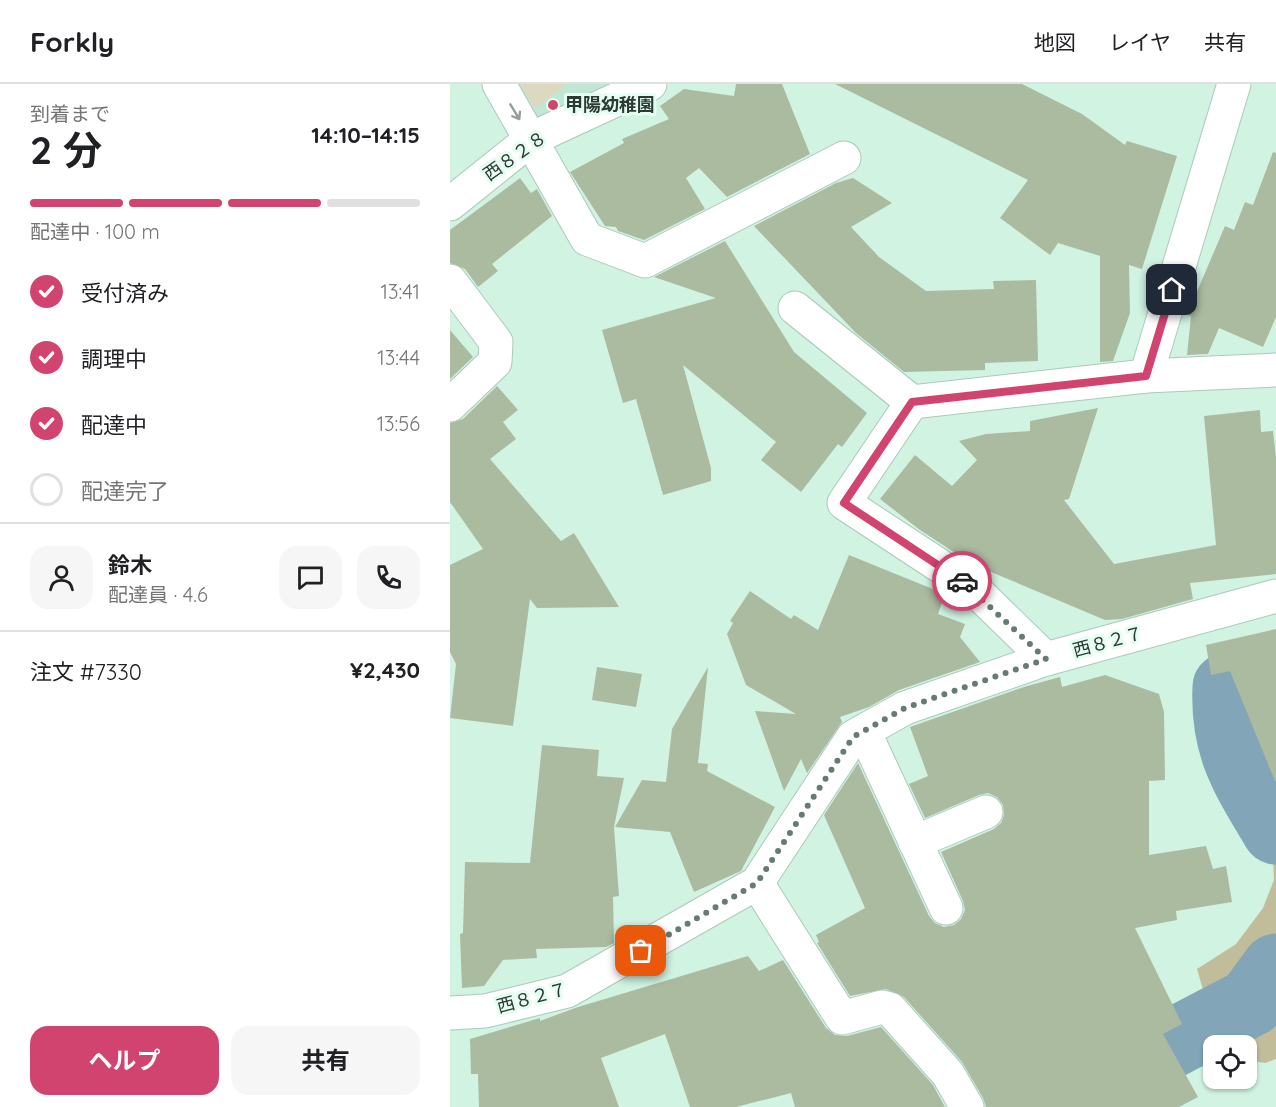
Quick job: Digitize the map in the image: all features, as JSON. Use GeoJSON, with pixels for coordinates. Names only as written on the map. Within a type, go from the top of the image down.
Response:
{"type":"FeatureCollection","features":[{"type":"Feature","properties":{"kind":"street"},"geometry":{"type":"LineString","coordinates":[[499,84],[587,238],[645,261],[844,158]]}},
{"type":"Feature","properties":{"kind":"street","name":"西８２８"},"geometry":{"type":"LineString","coordinates":[[450,204],[531,139],[650,84]]}},
{"type":"Feature","properties":{"kind":"street"},"geometry":{"type":"LineString","coordinates":[[1146,376],[1234,84]]}},
{"type":"Feature","properties":{"kind":"street"},"geometry":{"type":"LineString","coordinates":[[450,281],[496,342],[495,362],[450,405]]}},
{"type":"Feature","properties":{"kind":"street"},"geometry":{"type":"LineString","coordinates":[[795,308],[912,402],[1146,376],[1276,370]]}},
{"type":"Feature","properties":{"kind":"street"},"geometry":{"type":"LineString","coordinates":[[912,402],[844,503],[972,587],[1046,659]]}},
{"type":"Feature","properties":{"kind":"street","name":"西８２７"},"geometry":{"type":"LineString","coordinates":[[450,1013],[485,1011],[567,991],[757,883],[853,737],[905,708],[1046,659],[1276,596]]}},
{"type":"Feature","properties":{"kind":"street"},"geometry":{"type":"LineString","coordinates":[[864,731],[946,908]]}},
{"type":"Feature","properties":{"kind":"street"},"geometry":{"type":"LineString","coordinates":[[915,842],[986,812]]}},
{"type":"Feature","properties":{"kind":"street"},"geometry":{"type":"LineString","coordinates":[[757,883],[842,1018],[882,1007],[890,1009],[948,1074],[968,1107]]}},
{"type":"Feature","properties":{"kind":"shaded area","name":"甲陽幼稚園"},"geometry":{"type":"Polygon","coordinates":[[[510,84],[631,84],[535,126],[510,84]]]}},
{"type":"Feature","properties":{"kind":"shaded area"},"geometry":{"type":"Polygon","coordinates":[[[520,84],[567,84],[535,109],[520,84]]]}},
{"type":"Feature","properties":{"kind":"shaded area"},"geometry":{"type":"Polygon","coordinates":[[[1276,835],[1276,1059],[1265,1063],[1257,1062],[1257,1035],[1216,1035],[1197,969],[1236,944],[1263,908],[1274,880],[1272,837],[1276,835]]]}},
{"type":"Feature","properties":{"kind":"building"},"geometry":{"type":"Polygon","coordinates":[[[736,84],[782,84],[810,154],[727,197],[699,168],[686,178],[705,209],[644,240],[618,231],[616,227],[605,226],[570,172],[624,143],[622,139],[669,119],[660,106],[684,89],[734,96],[736,84]]]}},
{"type":"Feature","properties":{"kind":"building"},"geometry":{"type":"Polygon","coordinates":[[[835,84],[1022,84],[1082,114],[1125,145],[1127,141],[1177,156],[1142,269],[1129,265],[1130,313],[1113,361],[1100,362],[1100,256],[1058,243],[1050,255],[1000,218],[1028,180],[835,84]]]}},
{"type":"Feature","properties":{"kind":"building"},"geometry":{"type":"Polygon","coordinates":[[[1273,152],[1276,153],[1276,317],[1263,347],[1219,328],[1208,354],[1187,355],[1191,316],[1187,315],[1225,226],[1234,230],[1245,202],[1253,205],[1273,152]]]}},
{"type":"Feature","properties":{"kind":"building"},"geometry":{"type":"Polygon","coordinates":[[[520,178],[531,193],[537,189],[552,216],[492,264],[498,271],[478,287],[465,269],[450,263],[450,230],[520,178]]]}},
{"type":"Feature","properties":{"kind":"building"},"geometry":{"type":"Polygon","coordinates":[[[853,178],[892,203],[851,227],[879,257],[926,291],[994,289],[993,281],[1036,280],[1038,361],[985,363],[985,370],[904,372],[856,333],[754,226],[836,183],[853,178]]]}},
{"type":"Feature","properties":{"kind":"building"},"geometry":{"type":"Polygon","coordinates":[[[725,241],[794,352],[867,413],[842,447],[838,444],[801,492],[761,460],[776,442],[683,365],[711,468],[711,481],[663,495],[636,399],[623,403],[602,330],[716,298],[654,277],[725,241]]]}},
{"type":"Feature","properties":{"kind":"building"},"geometry":{"type":"Polygon","coordinates":[[[450,330],[473,357],[450,379],[450,330]]]}},
{"type":"Feature","properties":{"kind":"building"},"geometry":{"type":"Polygon","coordinates":[[[497,386],[518,410],[503,422],[516,439],[490,459],[561,541],[574,533],[619,607],[537,608],[530,599],[513,726],[450,718],[456,664],[450,652],[450,565],[483,549],[450,502],[450,423],[463,419],[497,386]]]}},
{"type":"Feature","properties":{"kind":"building"},"geometry":{"type":"Polygon","coordinates":[[[1098,408],[1069,499],[1064,500],[1114,564],[1216,545],[1204,416],[1260,410],[1261,432],[1273,431],[1276,457],[1276,574],[1190,583],[1193,599],[1122,619],[1105,620],[972,564],[920,530],[880,499],[915,455],[952,486],[977,460],[959,441],[986,434],[1030,431],[1030,421],[1098,408]]]}},
{"type":"Feature","properties":{"kind":"building"},"geometry":{"type":"Polygon","coordinates":[[[849,555],[945,594],[938,614],[965,624],[960,637],[980,662],[899,690],[869,707],[840,717],[842,722],[807,773],[801,759],[784,791],[755,711],[796,714],[746,685],[727,634],[733,623],[730,621],[750,591],[791,619],[794,615],[818,630],[849,555]]]}},
{"type":"Feature","properties":{"kind":"building"},"geometry":{"type":"Polygon","coordinates":[[[1276,629],[1275,781],[1230,671],[1211,675],[1206,645],[1276,629]]]}},
{"type":"Feature","properties":{"kind":"building"},"geometry":{"type":"Polygon","coordinates":[[[597,667],[642,674],[636,707],[592,700],[597,667]]]}},
{"type":"Feature","properties":{"kind":"building"},"geometry":{"type":"Polygon","coordinates":[[[708,667],[698,763],[708,764],[707,771],[775,807],[741,871],[694,892],[670,832],[615,827],[642,780],[666,782],[672,729],[708,667]]]}},
{"type":"Feature","properties":{"kind":"building"},"geometry":{"type":"Polygon","coordinates":[[[1105,675],[1159,694],[1164,712],[1165,780],[1149,781],[1149,855],[1206,846],[1213,869],[1226,866],[1232,902],[1176,911],[1177,920],[1135,928],[1182,1024],[1163,1034],[1198,1097],[1179,1107],[986,1107],[962,1062],[904,997],[886,989],[850,996],[817,943],[819,942],[816,935],[865,908],[824,815],[858,763],[929,916],[935,923],[944,927],[954,925],[961,919],[965,910],[941,852],[994,829],[1001,823],[1004,815],[1003,805],[997,797],[988,793],[925,818],[909,784],[928,776],[910,727],[1024,687],[1060,677],[1062,687],[1105,675]]]}},
{"type":"Feature","properties":{"kind":"building"},"geometry":{"type":"Polygon","coordinates":[[[542,745],[599,750],[597,776],[624,778],[614,827],[619,896],[613,897],[614,943],[606,947],[536,949],[537,958],[503,960],[484,986],[462,988],[460,934],[463,933],[465,862],[530,863],[542,745]]]}},
{"type":"Feature","properties":{"kind":"building"},"geometry":{"type":"Polygon","coordinates":[[[748,956],[759,971],[783,960],[826,1028],[835,1035],[847,1036],[881,1027],[933,1085],[945,1107],[795,1107],[791,1093],[736,1107],[690,1107],[665,1034],[601,1058],[619,1107],[479,1107],[478,1074],[471,1074],[470,1039],[540,1018],[540,1021],[578,1007],[748,956]]]}},
{"type":"Feature","properties":{"kind":"waterway"},"geometry":{"type":"LineString","coordinates":[[1276,674],[1227,687],[1227,709],[1233,746],[1255,795],[1276,830]]}},
{"type":"Feature","properties":{"kind":"waterway"},"geometry":{"type":"LineString","coordinates":[[1065,1107],[1073,1095],[1251,1002],[1276,968]]}},
{"type":"Feature","properties":{"kind":"way so far"},"geometry":{"type":"LineString","coordinates":[[641,951],[757,883],[853,737],[905,708],[1046,659],[972,587],[962,581]]}},
{"type":"Feature","properties":{"kind":"place","name":"甲陽幼稚園"},"geometry":{"type":"Point","coordinates":[553,105]}},
{"type":"Feature","properties":{"kind":"route"},"geometry":{"type":"LineString","coordinates":[[962,581],[844,503],[912,402],[1146,376],[1172,290]]}}]}
